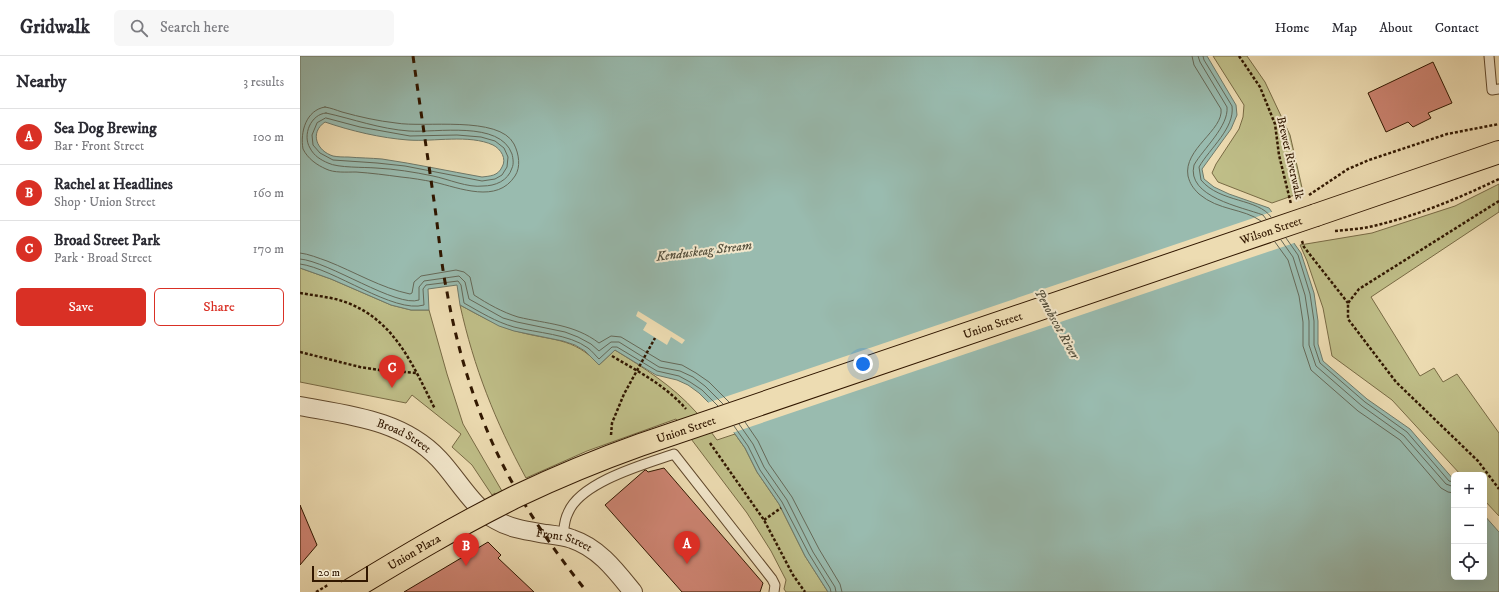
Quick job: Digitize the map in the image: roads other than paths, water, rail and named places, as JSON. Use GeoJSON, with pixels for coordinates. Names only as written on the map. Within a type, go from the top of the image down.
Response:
{"type":"FeatureCollection","features":[{"type":"Feature","properties":{"kind":"main road","name":"Wilson Street"},"geometry":{"type":"LineString","coordinates":[[1043,308],[1499,152]]}},
{"type":"Feature","properties":{"kind":"main road","name":"Union Street"},"geometry":{"type":"LineString","coordinates":[[352,590],[424,546],[473,519],[539,486],[586,466],[640,445],[1043,308]]}},
{"type":"Feature","properties":{"kind":"street","name":"Broad Street"},"geometry":{"type":"LineString","coordinates":[[300,406],[377,422],[395,428],[412,437],[426,446],[438,458],[482,510]]}},
{"type":"Feature","properties":{"kind":"street","name":"Union Plaza"},"geometry":{"type":"LineString","coordinates":[[352,590],[482,510]]}},
{"type":"Feature","properties":{"kind":"street","name":"Front Street"},"geometry":{"type":"LineString","coordinates":[[482,510],[492,518],[511,527],[563,537],[586,545],[599,554],[616,571],[633,592]]}},
{"type":"Feature","properties":{"kind":"lane"},"geometry":{"type":"LineString","coordinates":[[1489,56],[1492,90],[1499,89]]}},
{"type":"Feature","properties":{"kind":"lane"},"geometry":{"type":"LineString","coordinates":[[563,537],[568,512],[583,494],[623,471],[674,454],[772,580],[775,585],[774,592]]}},
{"type":"Feature","properties":{"kind":"water"},"geometry":{"type":"Polygon","coordinates":[[[300,56],[1207,56],[1236,105],[1237,115],[1231,129],[1202,169],[1204,179],[1214,187],[1229,194],[1269,208],[1301,253],[1314,293],[1318,321],[1318,344],[1323,361],[1367,399],[1410,429],[1451,477],[1451,580],[1487,580],[1487,518],[1499,532],[1499,592],[828,592],[805,556],[779,504],[757,472],[745,448],[712,406],[699,393],[688,385],[677,380],[656,375],[615,350],[599,365],[585,351],[575,345],[563,341],[514,331],[499,326],[460,305],[457,285],[428,289],[429,310],[411,310],[391,305],[331,279],[300,268],[300,56]],[[325,122],[320,126],[316,136],[319,146],[327,154],[333,156],[382,159],[482,177],[496,174],[500,170],[504,161],[502,154],[498,149],[493,145],[484,142],[462,139],[408,140],[387,138],[325,122]]]}},
{"type":"Feature","properties":{"kind":"railway"},"geometry":{"type":"LineString","coordinates":[[413,56],[445,282],[455,330],[471,387],[484,424],[501,462],[512,482],[547,539],[587,592]]}},
{"type":"Feature","properties":{"kind":"place","name":"Broad Street Park"},"geometry":{"type":"Point","coordinates":[392,388]}},
{"type":"Feature","properties":{"kind":"place","name":"Sea Dog Brewing"},"geometry":{"type":"Point","coordinates":[687,564]}},
{"type":"Feature","properties":{"kind":"place","name":"Rachel at Headlines"},"geometry":{"type":"Point","coordinates":[466,566]}},
{"type":"Feature","properties":{"kind":"water label","name":"Kenduskeag Stream"},"geometry":{"type":"Point","coordinates":[704,251]}},
{"type":"Feature","properties":{"kind":"water label","name":"Penobscot River"},"geometry":{"type":"Point","coordinates":[1057,324]}}]}
